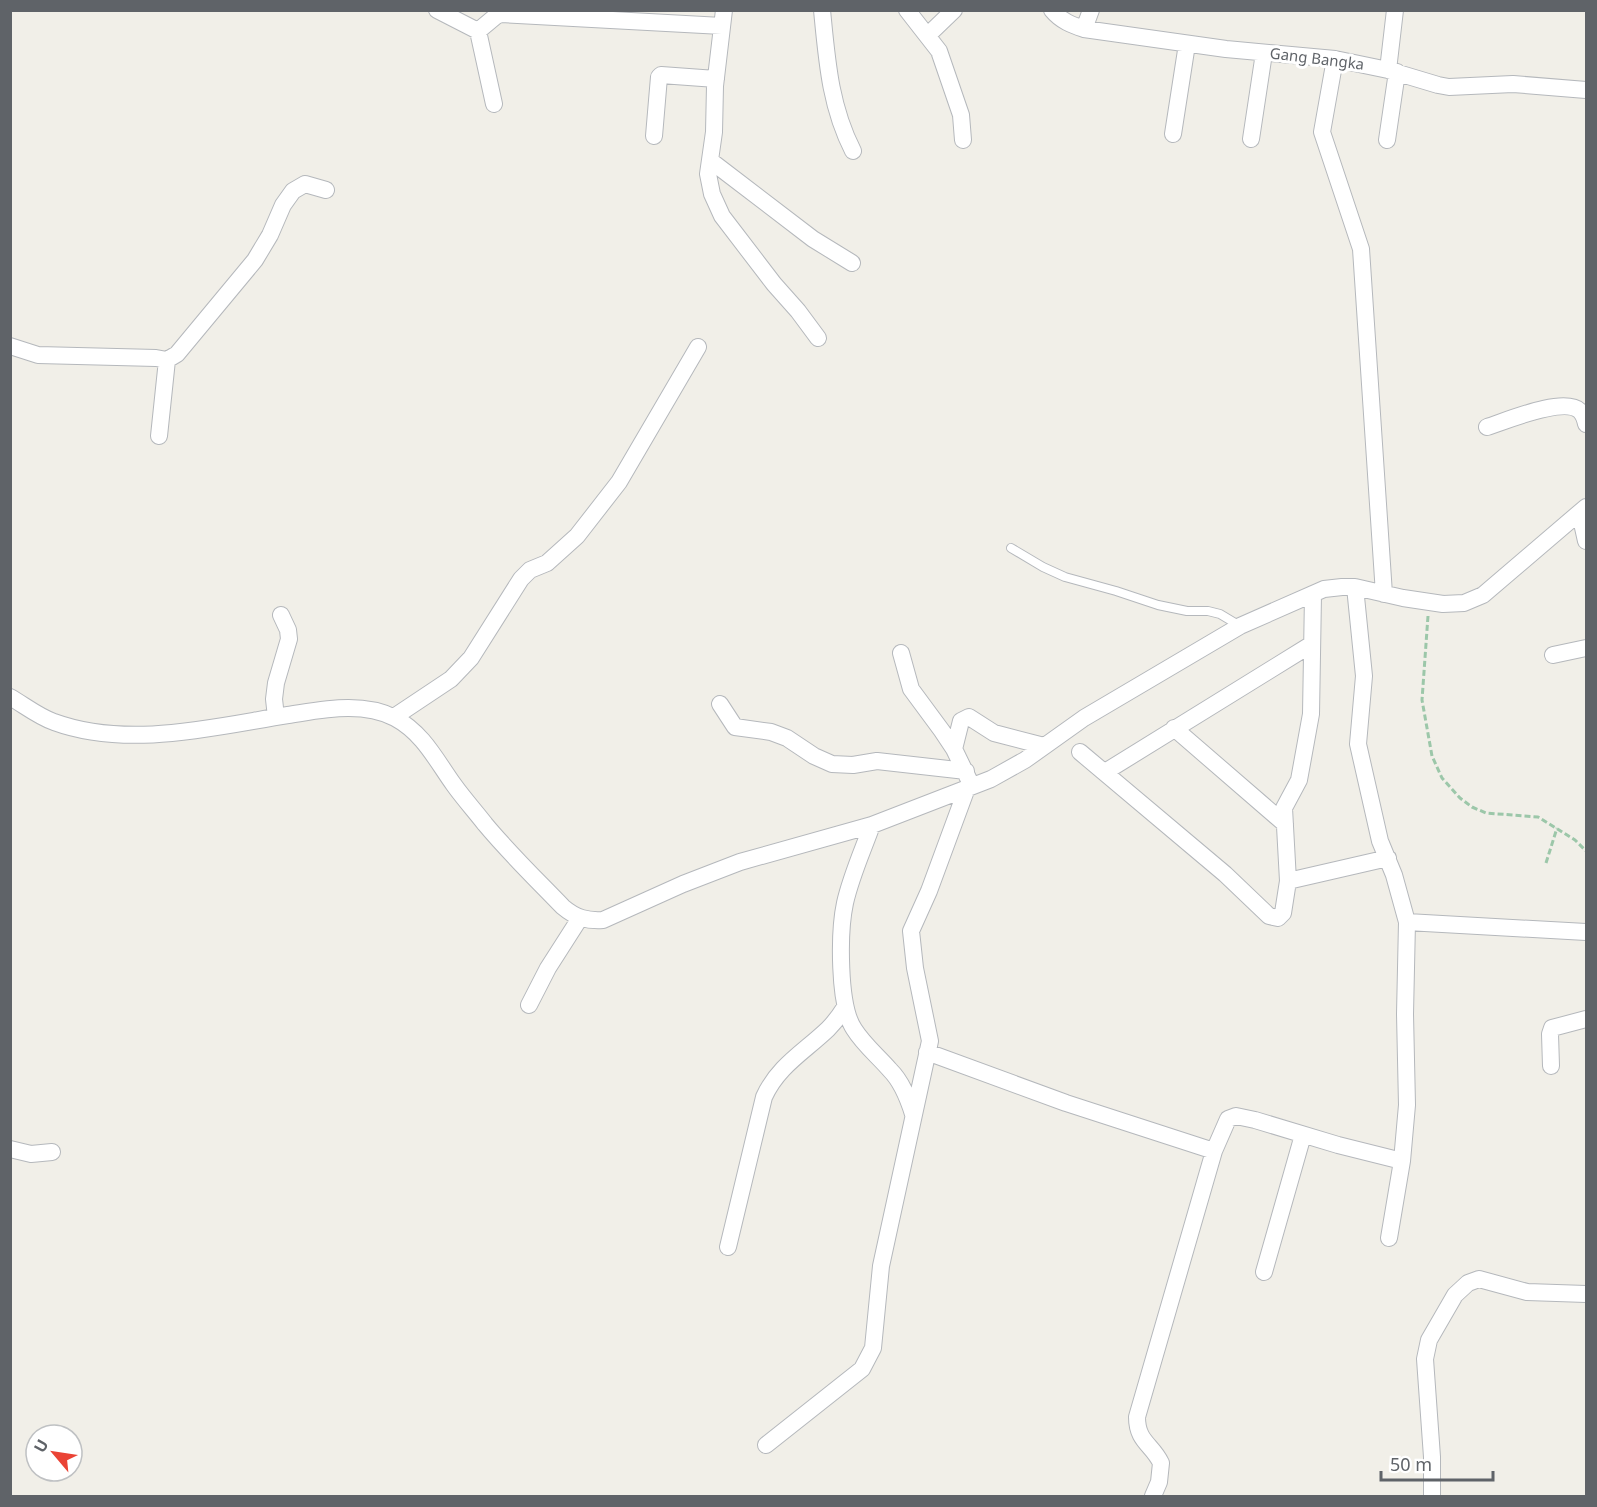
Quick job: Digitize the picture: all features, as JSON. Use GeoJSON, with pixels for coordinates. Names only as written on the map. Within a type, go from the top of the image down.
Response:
{"type":"FeatureCollection","features":[{"type":"Feature","properties":{"kind":"street"},"geometry":{"type":"LineString","coordinates":[[437,10],[478,31]]}},
{"type":"Feature","properties":{"kind":"street"},"geometry":{"type":"LineString","coordinates":[[822,10],[835,106],[842,129],[854,151]]}},
{"type":"Feature","properties":{"kind":"street"},"geometry":{"type":"LineString","coordinates":[[907,10],[939,51],[961,115],[963,140]]}},
{"type":"Feature","properties":{"kind":"street"},"geometry":{"type":"LineString","coordinates":[[928,35],[954,10]]}},
{"type":"Feature","properties":{"kind":"street","name":"Gang Bangka"},"geometry":{"type":"LineString","coordinates":[[1052,10],[1058,17],[1084,29],[1187,44],[1335,59],[1392,71],[1449,87],[1513,84],[1587,90]]}},
{"type":"Feature","properties":{"kind":"street"},"geometry":{"type":"LineString","coordinates":[[1084,29],[1091,10]]}},
{"type":"Feature","properties":{"kind":"street"},"geometry":{"type":"LineString","coordinates":[[1387,141],[1395,10]]}},
{"type":"Feature","properties":{"kind":"street"},"geometry":{"type":"LineString","coordinates":[[478,31],[501,14],[723,18],[716,79],[714,132],[708,174],[712,194],[722,216],[818,338]]}},
{"type":"Feature","properties":{"kind":"street"},"geometry":{"type":"LineString","coordinates":[[478,31],[494,104]]}},
{"type":"Feature","properties":{"kind":"street"},"geometry":{"type":"LineString","coordinates":[[1173,134],[1187,44]]}},
{"type":"Feature","properties":{"kind":"street"},"geometry":{"type":"LineString","coordinates":[[1251,139],[1264,53]]}},
{"type":"Feature","properties":{"kind":"street"},"geometry":{"type":"LineString","coordinates":[[1335,59],[1322,132],[1361,249],[1384,594]]}},
{"type":"Feature","properties":{"kind":"street"},"geometry":{"type":"LineString","coordinates":[[654,136],[662,74],[716,79]]}},
{"type":"Feature","properties":{"kind":"street"},"geometry":{"type":"LineString","coordinates":[[711,161],[813,239],[852,263]]}},
{"type":"Feature","properties":{"kind":"street"},"geometry":{"type":"LineString","coordinates":[[10,346],[38,355],[167,360],[177,354],[255,260],[283,205],[293,191],[305,184],[326,190]]}},
{"type":"Feature","properties":{"kind":"street"},"geometry":{"type":"LineString","coordinates":[[394,717],[451,679],[471,658],[521,579],[530,570],[547,562],[577,536],[619,482],[698,347]]}},
{"type":"Feature","properties":{"kind":"street"},"geometry":{"type":"LineString","coordinates":[[159,436],[167,360]]}},
{"type":"Feature","properties":{"kind":"street"},"geometry":{"type":"LineString","coordinates":[[1487,427],[1538,410],[1566,406],[1582,412],[1587,424]]}},
{"type":"Feature","properties":{"kind":"street"},"geometry":{"type":"LineString","coordinates":[[1583,510],[1587,541]]}},
{"type":"Feature","properties":{"kind":"street"},"geometry":{"type":"LineString","coordinates":[[720,704],[735,727],[771,732],[787,738],[814,756],[832,764],[853,765],[877,761],[968,782],[991,779],[1025,760],[1084,717],[1240,626],[1324,589],[1342,586],[1355,587],[1429,603],[1455,604],[1475,600],[1583,510]]}},
{"type":"Feature","properties":{"kind":"street"},"geometry":{"type":"LineString","coordinates":[[1355,587],[1364,676],[1358,744],[1380,841],[1388,858],[1407,922],[1407,1105],[1402,1161],[1389,1238]]}},
{"type":"Feature","properties":{"kind":"street"},"geometry":{"type":"LineString","coordinates":[[1080,752],[1225,874],[1269,916],[1278,918],[1283,913],[1288,881],[1284,808],[1299,780],[1311,714],[1313,595]]}},
{"type":"Feature","properties":{"kind":"street"},"geometry":{"type":"LineString","coordinates":[[276,717],[274,699],[276,683],[289,639],[288,630],[281,615]]}},
{"type":"Feature","properties":{"kind":"street"},"geometry":{"type":"LineString","coordinates":[[1105,772],[1312,644]]}},
{"type":"Feature","properties":{"kind":"street"},"geometry":{"type":"LineString","coordinates":[[1553,655],[1587,648]]}},
{"type":"Feature","properties":{"kind":"street"},"geometry":{"type":"LineString","coordinates":[[766,1445],[862,1369],[873,1348],[881,1266],[930,1041],[915,968],[911,932],[929,891],[968,782],[954,749],[911,689],[901,653]]}},
{"type":"Feature","properties":{"kind":"street"},"geometry":{"type":"LineString","coordinates":[[10,697],[51,721],[85,730],[130,735],[193,730],[333,708],[363,709],[394,717],[414,731],[425,743],[455,787],[500,840],[563,907],[571,914],[591,921],[603,920],[683,884],[740,862],[873,825],[938,801],[968,782]]}},
{"type":"Feature","properties":{"kind":"street"},"geometry":{"type":"LineString","coordinates":[[954,749],[961,722],[969,717],[994,733],[1044,746]]}},
{"type":"Feature","properties":{"kind":"street"},"geometry":{"type":"LineString","coordinates":[[1174,728],[1285,824]]}},
{"type":"Feature","properties":{"kind":"street"},"geometry":{"type":"LineString","coordinates":[[873,825],[845,903],[841,943],[845,1007],[852,1027],[865,1045],[892,1071],[908,1095],[914,1115]]}},
{"type":"Feature","properties":{"kind":"street"},"geometry":{"type":"LineString","coordinates":[[1288,881],[1388,858]]}},
{"type":"Feature","properties":{"kind":"street"},"geometry":{"type":"LineString","coordinates":[[529,1005],[548,968],[580,918]]}},
{"type":"Feature","properties":{"kind":"street"},"geometry":{"type":"LineString","coordinates":[[1407,922],[1587,932]]}},
{"type":"Feature","properties":{"kind":"street"},"geometry":{"type":"LineString","coordinates":[[728,1247],[764,1097],[777,1074],[830,1028],[845,1007]]}},
{"type":"Feature","properties":{"kind":"street"},"geometry":{"type":"LineString","coordinates":[[1551,1066],[1550,1034],[1552,1028],[1587,1019]]}},
{"type":"Feature","properties":{"kind":"street"},"geometry":{"type":"LineString","coordinates":[[927,1053],[1214,1151]]}},
{"type":"Feature","properties":{"kind":"street"},"geometry":{"type":"LineString","coordinates":[[1153,1497],[1159,1482],[1161,1463],[1142,1440],[1137,1429],[1137,1417],[1214,1151],[1228,1119],[1236,1116],[1402,1161]]}},
{"type":"Feature","properties":{"kind":"street"},"geometry":{"type":"LineString","coordinates":[[1264,1272],[1303,1135]]}},
{"type":"Feature","properties":{"kind":"street"},"geometry":{"type":"LineString","coordinates":[[10,1149],[31,1154],[52,1152]]}},
{"type":"Feature","properties":{"kind":"street"},"geometry":{"type":"LineString","coordinates":[[1432,1497],[1432,1457],[1425,1359],[1429,1340],[1455,1295],[1468,1282],[1479,1278],[1527,1292],[1587,1294]]}},
{"type":"Feature","properties":{"kind":"lane"},"geometry":{"type":"LineString","coordinates":[[1011,548],[1042,567],[1065,577],[1158,605],[1220,614],[1240,626]]}},
{"type":"Feature","properties":{"kind":"path"},"geometry":{"type":"LineString","coordinates":[[1429,603],[1422,700],[1436,768],[1449,786],[1472,807],[1486,813],[1532,816],[1557,828],[1587,851]]}},
{"type":"Feature","properties":{"kind":"path"},"geometry":{"type":"LineString","coordinates":[[1546,863],[1557,828]]}}]}
